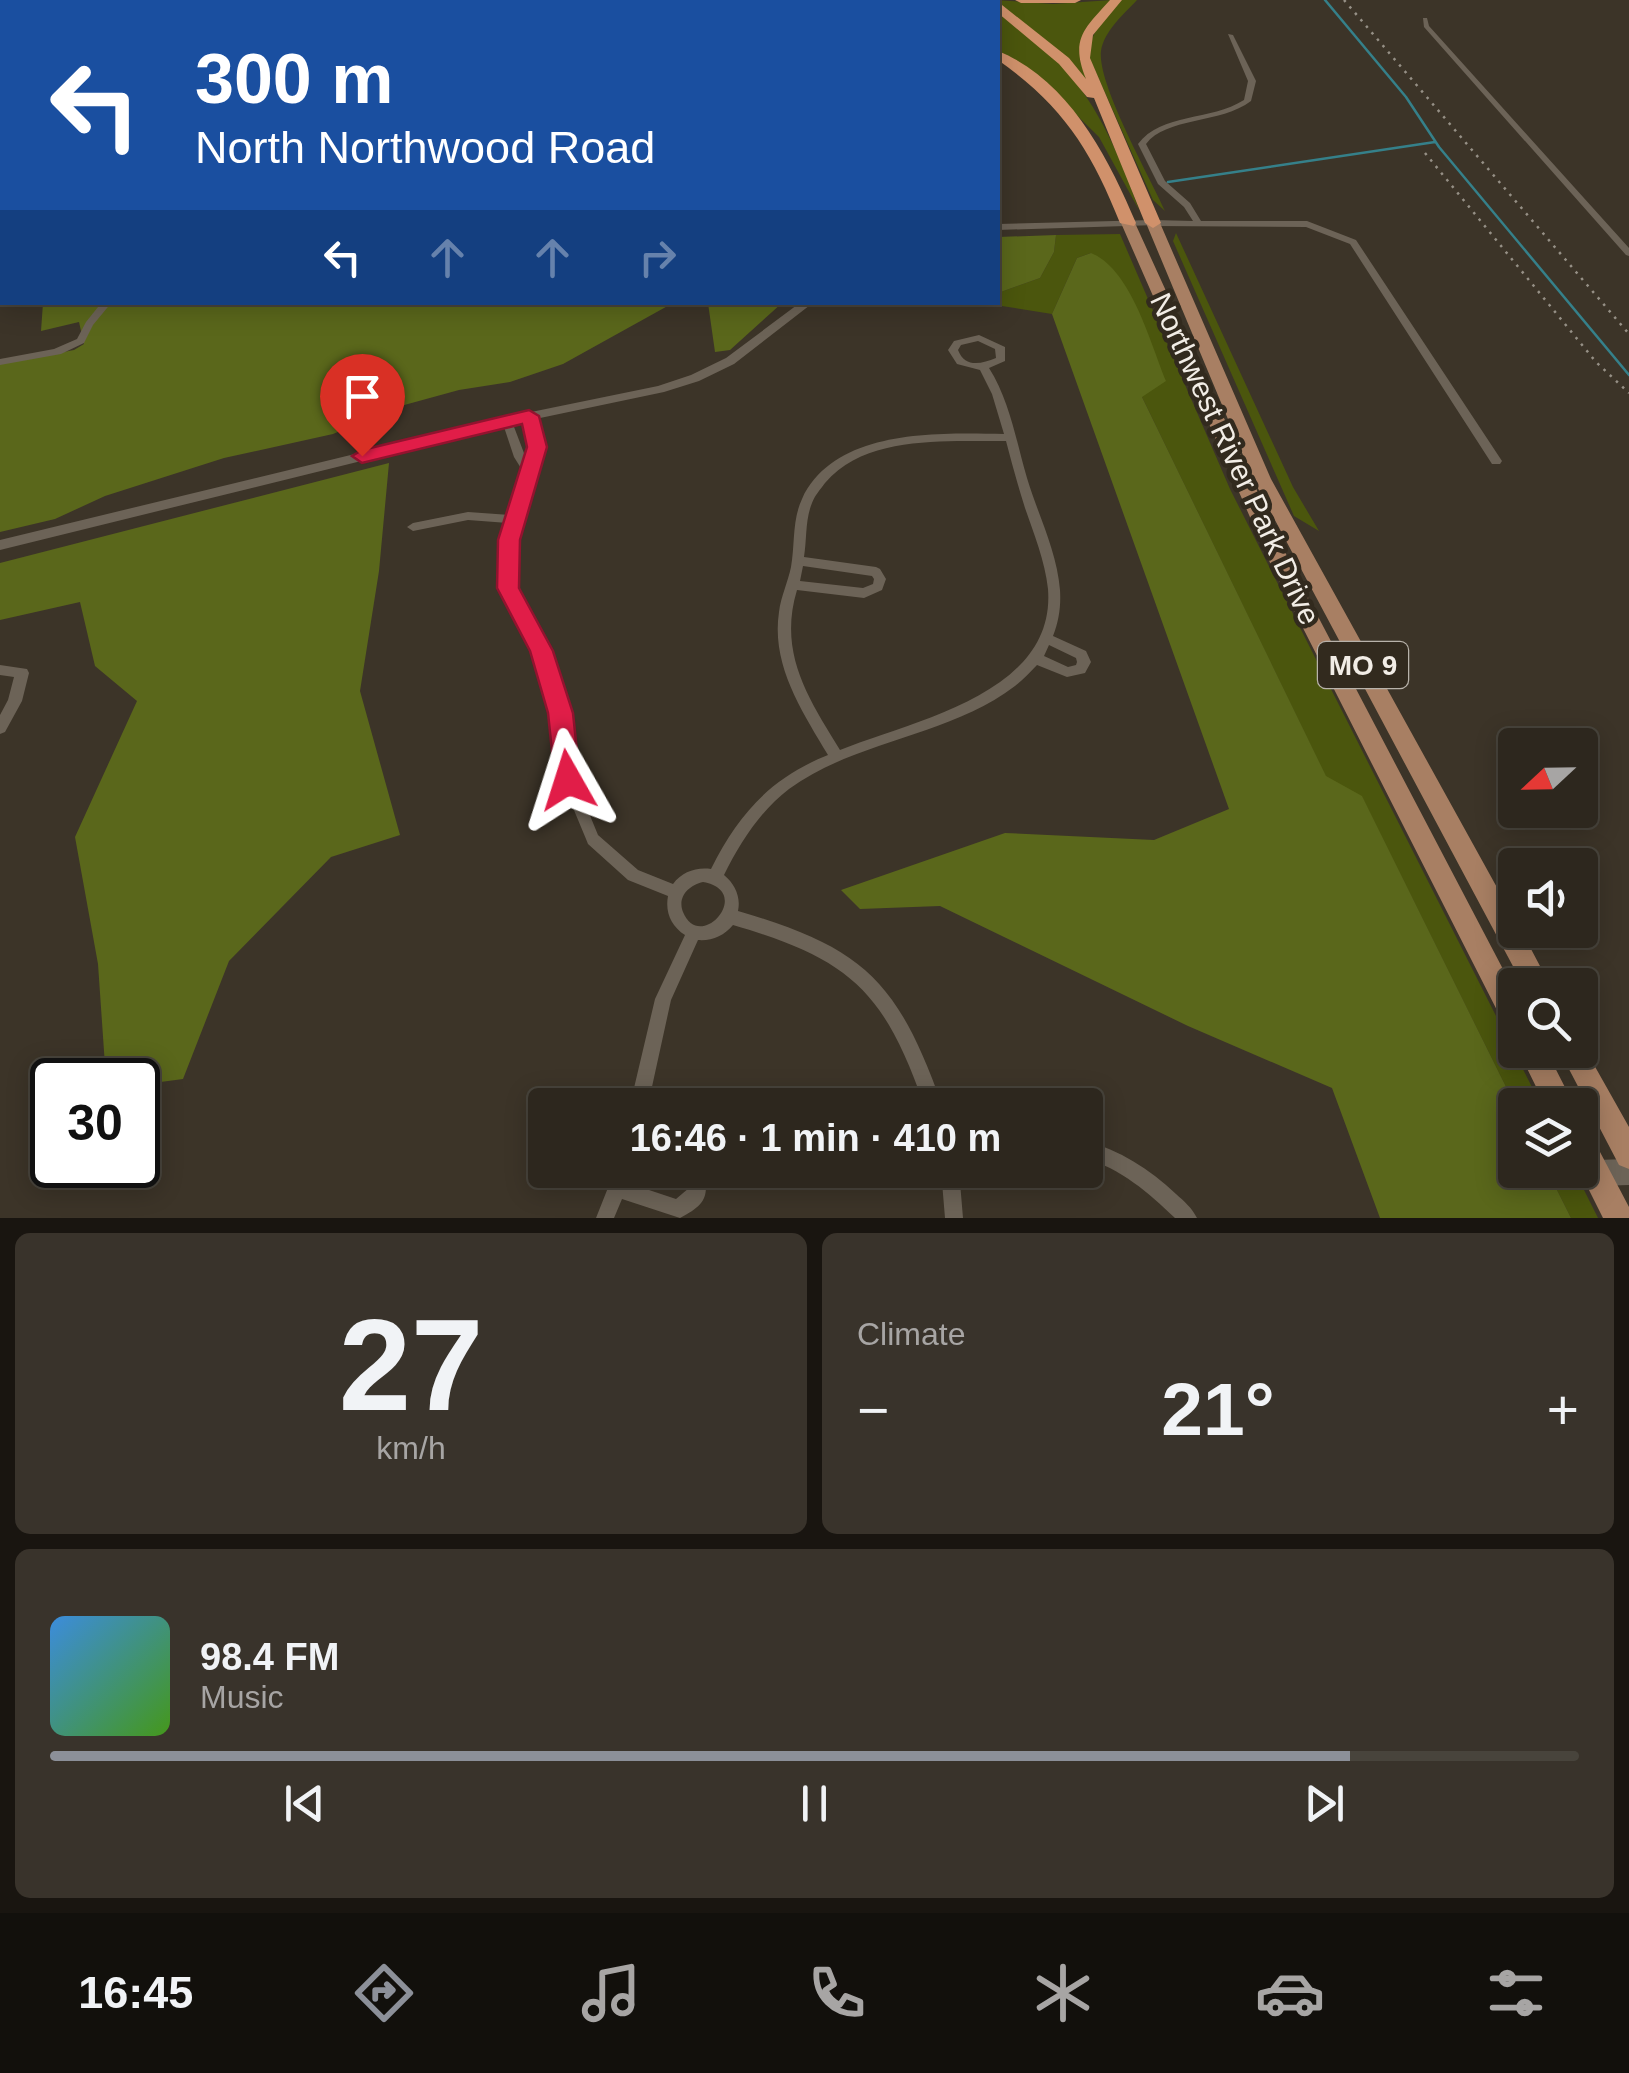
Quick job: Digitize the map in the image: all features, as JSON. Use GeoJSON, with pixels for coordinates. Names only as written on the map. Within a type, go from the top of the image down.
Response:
{"type":"FeatureCollection","features":[{"type":"Feature","properties":{"kind":"highway"},"geometry":{"type":"LineString","coordinates":[[1022,0],[1075,0]]}},
{"type":"Feature","properties":{"kind":"highway"},"geometry":{"type":"LineString","coordinates":[[1104,108],[1084,48],[1091,28],[1116,0]]}},
{"type":"Feature","properties":{"kind":"highway","name":"MO 9"},"geometry":{"type":"LineString","coordinates":[[1000,10],[1064,61],[1104,108]]}},
{"type":"Feature","properties":{"kind":"highway","name":"Northwest River Park Drive"},"geometry":{"type":"LineString","coordinates":[[1000,56],[1048,92],[1082,127],[1103,161],[1128,223]]}},
{"type":"Feature","properties":{"kind":"highway","name":"Northwest River Park Drive"},"geometry":{"type":"LineString","coordinates":[[1104,108],[1152,223]]}},
{"type":"Feature","properties":{"kind":"main road","name":"Northwest River Park Drive"},"geometry":{"type":"LineString","coordinates":[[1128,223],[1281,566],[1498,986]]}},
{"type":"Feature","properties":{"kind":"main road","name":"Northwest River Park Drive"},"geometry":{"type":"LineString","coordinates":[[1152,223],[1262,479],[1528,968]]}},
{"type":"Feature","properties":{"kind":"main road"},"geometry":{"type":"LineString","coordinates":[[1582,1068],[1629,1155]]}},
{"type":"Feature","properties":{"kind":"main road"},"geometry":{"type":"LineString","coordinates":[[1598,1172],[1629,1172]]}},
{"type":"Feature","properties":{"kind":"main road"},"geometry":{"type":"LineString","coordinates":[[1598,1178],[1619,1218]]}},
{"type":"Feature","properties":{"kind":"street"},"geometry":{"type":"LineString","coordinates":[[1425,18],[1426,26],[1629,253]]}},
{"type":"Feature","properties":{"kind":"street"},"geometry":{"type":"LineString","coordinates":[[1198,224],[1187,204],[1160,182],[1142,144],[1146,134],[1158,127],[1214,118],[1248,100],[1252,81],[1230,35]]}},
{"type":"Feature","properties":{"kind":"street"},"geometry":{"type":"LineString","coordinates":[[1000,227],[1307,224],[1353,242],[1496,461]]}},
{"type":"Feature","properties":{"kind":"street"},"geometry":{"type":"LineString","coordinates":[[0,362],[58,352],[81,342],[89,324],[105,305]]}},
{"type":"Feature","properties":{"kind":"street"},"geometry":{"type":"LineString","coordinates":[[0,545],[696,378],[730,361],[805,305]]}},
{"type":"Feature","properties":{"kind":"street"},"geometry":{"type":"LineString","coordinates":[[716,878],[746,823],[786,783],[835,754],[983,701],[1020,676],[1046,638],[1052,624],[1054,595],[1045,551],[1000,399],[983,367],[959,361],[954,346],[973,338],[996,344],[1002,351],[1001,358],[983,367]]}},
{"type":"Feature","properties":{"kind":"street"},"geometry":{"type":"LineString","coordinates":[[529,416],[537,447],[532,476],[509,540],[508,588],[542,651],[560,713],[568,780],[593,840],[633,875],[676,893]]}},
{"type":"Feature","properties":{"kind":"street"},"geometry":{"type":"LineString","coordinates":[[507,421],[519,457],[532,476]]}},
{"type":"Feature","properties":{"kind":"street"},"geometry":{"type":"LineString","coordinates":[[835,754],[799,693],[788,664],[784,635],[798,562],[800,523],[810,494],[850,458],[899,441],[1010,438]]}},
{"type":"Feature","properties":{"kind":"street"},"geometry":{"type":"LineString","coordinates":[[413,526],[468,516],[516,520]]}},
{"type":"Feature","properties":{"kind":"street"},"geometry":{"type":"LineString","coordinates":[[792,584],[864,593],[878,587],[880,579],[876,572],[860,567],[798,562]]}},
{"type":"Feature","properties":{"kind":"street"},"geometry":{"type":"LineString","coordinates":[[1035,658],[1067,672],[1080,669],[1084,662],[1046,638]]}},
{"type":"Feature","properties":{"kind":"street"},"geometry":{"type":"LineString","coordinates":[[0,670],[22,673],[22,683],[0,728]]}},
{"type":"Feature","properties":{"kind":"street"},"geometry":{"type":"LineString","coordinates":[[716,878],[730,891],[729,916],[714,930],[694,932],[678,921],[676,893],[690,880],[716,878]]}},
{"type":"Feature","properties":{"kind":"street"},"geometry":{"type":"LineString","coordinates":[[729,916],[790,932],[819,944],[850,965],[885,1000],[905,1030],[927,1088]]}},
{"type":"Feature","properties":{"kind":"street"},"geometry":{"type":"LineString","coordinates":[[642,1088],[663,999],[694,932]]}},
{"type":"Feature","properties":{"kind":"street"},"geometry":{"type":"LineString","coordinates":[[1103,1153],[1149,1180],[1188,1218]]}},
{"type":"Feature","properties":{"kind":"street"},"geometry":{"type":"LineString","coordinates":[[605,1218],[618,1188]]}},
{"type":"Feature","properties":{"kind":"street"},"geometry":{"type":"LineString","coordinates":[[638,1188],[679,1209],[699,1192],[698,1188]]}},
{"type":"Feature","properties":{"kind":"street"},"geometry":{"type":"LineString","coordinates":[[952,1188],[954,1218]]}},
{"type":"Feature","properties":{"kind":"green space"},"geometry":{"type":"Polygon","coordinates":[[[1000,0],[1053,4],[1112,0],[1088,28],[1087,80],[1000,0]]]}},
{"type":"Feature","properties":{"kind":"green space"},"geometry":{"type":"Polygon","coordinates":[[[1121,0],[1137,0],[1106,37],[1101,51],[1102,66],[1126,131],[1165,211],[1153,200],[1089,57],[1095,33],[1121,0]]]}},
{"type":"Feature","properties":{"kind":"green space"},"geometry":{"type":"Polygon","coordinates":[[[1000,14],[1048,52],[1076,82],[1108,135],[1139,210],[1099,137],[1044,83],[1000,52],[1000,14]]]}},
{"type":"Feature","properties":{"kind":"green space"},"geometry":{"type":"Polygon","coordinates":[[[1176,233],[1293,487],[1319,531],[1294,516],[1173,241],[1176,233]]]}},
{"type":"Feature","properties":{"kind":"green space"},"geometry":{"type":"Polygon","coordinates":[[[1120,234],[1230,489],[1498,1020],[1498,1068],[1522,1068],[1532,1088],[1507,1088],[1362,797],[1326,777],[1142,397],[1091,253],[1077,258],[1052,314],[996,305],[1000,305],[1000,292],[1040,278],[1054,252],[1056,235],[1120,234]]]}},
{"type":"Feature","properties":{"kind":"green space"},"geometry":{"type":"Polygon","coordinates":[[[1056,235],[1054,252],[1040,278],[1000,292],[1000,237],[1056,235]]]}},
{"type":"Feature","properties":{"kind":"green space"},"geometry":{"type":"Polygon","coordinates":[[[1091,253],[1105,261],[1138,308],[1166,381],[1142,397],[1326,776],[1362,796],[1507,1088],[1498,1088],[1498,1188],[1556,1188],[1571,1218],[1380,1218],[1332,1088],[1188,1026],[940,906],[860,909],[841,890],[1005,833],[1154,840],[1229,809],[1052,314],[1077,258],[1091,253]]]}},
{"type":"Feature","properties":{"kind":"green space"},"geometry":{"type":"Polygon","coordinates":[[[43,305],[669,305],[563,364],[510,382],[459,390],[397,407],[333,434],[224,458],[105,496],[55,519],[0,532],[0,364],[74,350],[84,344],[79,322],[41,331],[43,305]]]}},
{"type":"Feature","properties":{"kind":"green space"},"geometry":{"type":"Polygon","coordinates":[[[708,305],[780,305],[730,350],[715,352],[708,305]]]}},
{"type":"Feature","properties":{"kind":"green space"},"geometry":{"type":"Polygon","coordinates":[[[389,463],[379,571],[360,691],[400,835],[331,857],[229,961],[183,1079],[160,1082],[160,1058],[104,1058],[98,964],[75,837],[137,701],[95,666],[80,602],[0,620],[0,563],[389,463]]]}},
{"type":"Feature","properties":{"kind":"green space"},"geometry":{"type":"Polygon","coordinates":[[[1556,1188],[1583,1188],[1598,1218],[1571,1218],[1556,1188]]]}},
{"type":"Feature","properties":{"kind":"waterway"},"geometry":{"type":"LineString","coordinates":[[1325,0],[1406,97],[1439,147],[1629,375]]}},
{"type":"Feature","properties":{"kind":"waterway"},"geometry":{"type":"LineString","coordinates":[[1168,182],[1435,142]]}},
{"type":"Feature","properties":{"kind":"railway"},"geometry":{"type":"LineString","coordinates":[[1344,0],[1629,334]]}},
{"type":"Feature","properties":{"kind":"railway"},"geometry":{"type":"LineString","coordinates":[[1425,153],[1596,362],[1629,393]]}},
{"type":"Feature","properties":{"kind":"route"},"geometry":{"type":"LineString","coordinates":[[362,456],[529,416],[537,447],[532,476],[509,540],[508,588],[542,651],[560,713],[568,780]]}}]}
